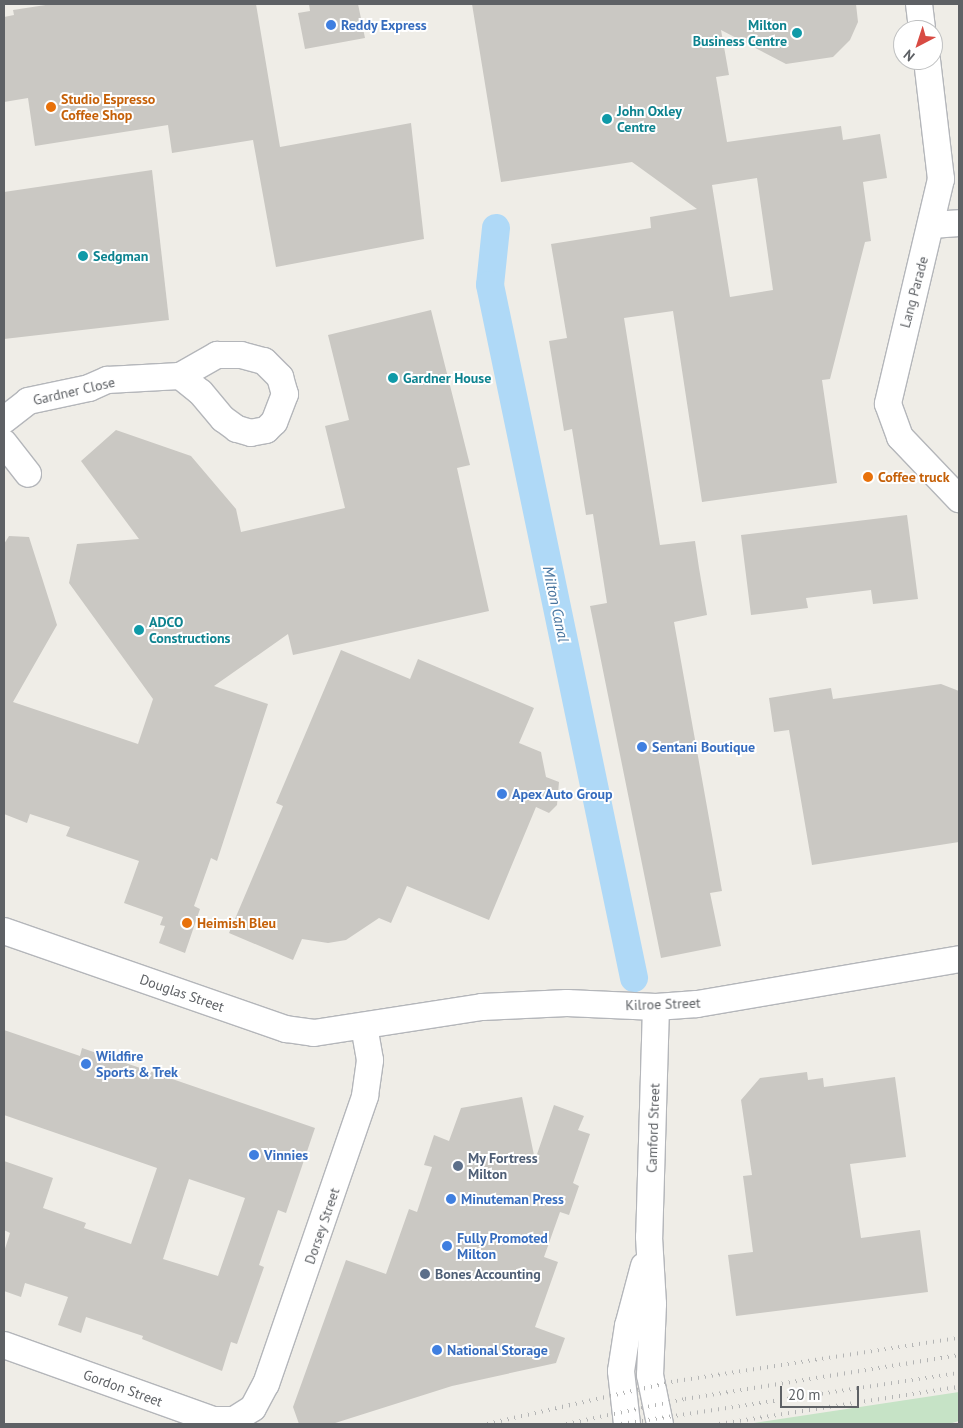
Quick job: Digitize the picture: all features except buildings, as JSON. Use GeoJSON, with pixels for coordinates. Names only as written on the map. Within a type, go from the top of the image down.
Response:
{"type":"FeatureCollection","features":[{"type":"Feature","properties":{"kind":"street"},"geometry":{"type":"LineString","coordinates":[[919,4],[921,20]]}},
{"type":"Feature","properties":{"kind":"street","name":"Lang Parade"},"geometry":{"type":"LineString","coordinates":[[928,70],[940,159],[940,185],[888,404],[900,437],[959,499]]}},
{"type":"Feature","properties":{"kind":"street"},"geometry":{"type":"LineString","coordinates":[[932,225],[959,223]]}},
{"type":"Feature","properties":{"kind":"street","name":"Gardner Close"},"geometry":{"type":"LineString","coordinates":[[4,420],[28,401],[107,380],[180,376]]}},
{"type":"Feature","properties":{"kind":"street"},"geometry":{"type":"LineString","coordinates":[[4,443],[28,474]]}},
{"type":"Feature","properties":{"kind":"street","name":"Douglas Street"},"geometry":{"type":"LineString","coordinates":[[4,931],[286,1029],[332,1033],[364,1027]]}},
{"type":"Feature","properties":{"kind":"street","name":"Kilroe Street"},"geometry":{"type":"LineString","coordinates":[[364,1027],[510,1005],[567,1003],[656,1007],[697,1004],[959,959]]}},
{"type":"Feature","properties":{"kind":"street","name":"Camford Street"},"geometry":{"type":"LineString","coordinates":[[656,1007],[649,1248],[653,1304],[650,1375],[660,1424]]}},
{"type":"Feature","properties":{"kind":"street","name":"Dorsey Street"},"geometry":{"type":"LineString","coordinates":[[243,1416],[253,1408],[266,1384],[366,1096],[370,1060],[364,1027]]}},
{"type":"Feature","properties":{"kind":"street","name":"Camford Street"},"geometry":{"type":"LineString","coordinates":[[627,1424],[621,1371],[628,1326],[649,1248]]}},
{"type":"Feature","properties":{"kind":"street","name":"Gordon Street"},"geometry":{"type":"LineString","coordinates":[[4,1345],[214,1420],[224,1422],[243,1416]]}},
{"type":"Feature","properties":{"kind":"green space"},"geometry":{"type":"Polygon","coordinates":[[[959,1392],[959,1421],[949,1424],[747,1424],[959,1392]]]}},
{"type":"Feature","properties":{"kind":"waterway","name":"Milton Canal"},"geometry":{"type":"LineString","coordinates":[[496,228],[490,285],[634,978]]}},
{"type":"Feature","properties":{"kind":"railway"},"geometry":{"type":"LineString","coordinates":[[487,1424],[677,1381],[959,1338]]}},
{"type":"Feature","properties":{"kind":"railway"},"geometry":{"type":"LineString","coordinates":[[566,1424],[685,1399],[959,1355]]}},
{"type":"Feature","properties":{"kind":"railway"},"geometry":{"type":"LineString","coordinates":[[621,1424],[959,1373]]}},
{"type":"Feature","properties":{"kind":"railway"},"geometry":{"type":"LineString","coordinates":[[719,1424],[959,1387]]}},
{"type":"Feature","properties":{"kind":"place","name":"Reddy Express"},"geometry":{"type":"Point","coordinates":[331,25]}},
{"type":"Feature","properties":{"kind":"place","name":"Milton Business Centre"},"geometry":{"type":"Point","coordinates":[797,33]}},
{"type":"Feature","properties":{"kind":"place","name":"Studio Espresso Coffee Shop"},"geometry":{"type":"Point","coordinates":[51,107]}},
{"type":"Feature","properties":{"kind":"place","name":"John Oxley Centre"},"geometry":{"type":"Point","coordinates":[607,119]}},
{"type":"Feature","properties":{"kind":"place","name":"Sedgman"},"geometry":{"type":"Point","coordinates":[83,256]}},
{"type":"Feature","properties":{"kind":"place","name":"Gardner House"},"geometry":{"type":"Point","coordinates":[393,378]}},
{"type":"Feature","properties":{"kind":"place","name":"Coffee truck"},"geometry":{"type":"Point","coordinates":[868,477]}},
{"type":"Feature","properties":{"kind":"place","name":"ADCO Constructions"},"geometry":{"type":"Point","coordinates":[139,630]}},
{"type":"Feature","properties":{"kind":"place","name":"Sentani Boutique"},"geometry":{"type":"Point","coordinates":[642,747]}},
{"type":"Feature","properties":{"kind":"place","name":"Apex Auto Group"},"geometry":{"type":"Point","coordinates":[502,794]}},
{"type":"Feature","properties":{"kind":"place","name":"Heimish Bleu"},"geometry":{"type":"Point","coordinates":[187,923]}},
{"type":"Feature","properties":{"kind":"place","name":"Wildfire Sports & Trek"},"geometry":{"type":"Point","coordinates":[86,1064]}},
{"type":"Feature","properties":{"kind":"place","name":"Vinnies"},"geometry":{"type":"Point","coordinates":[254,1155]}},
{"type":"Feature","properties":{"kind":"place","name":"My Fortress Milton"},"geometry":{"type":"Point","coordinates":[458,1166]}},
{"type":"Feature","properties":{"kind":"place","name":"Minuteman Press"},"geometry":{"type":"Point","coordinates":[451,1199]}},
{"type":"Feature","properties":{"kind":"place","name":"Fully Promoted Milton"},"geometry":{"type":"Point","coordinates":[447,1246]}},
{"type":"Feature","properties":{"kind":"place","name":"Bones Accounting"},"geometry":{"type":"Point","coordinates":[425,1274]}},
{"type":"Feature","properties":{"kind":"place","name":"National Storage"},"geometry":{"type":"Point","coordinates":[437,1350]}}]}
